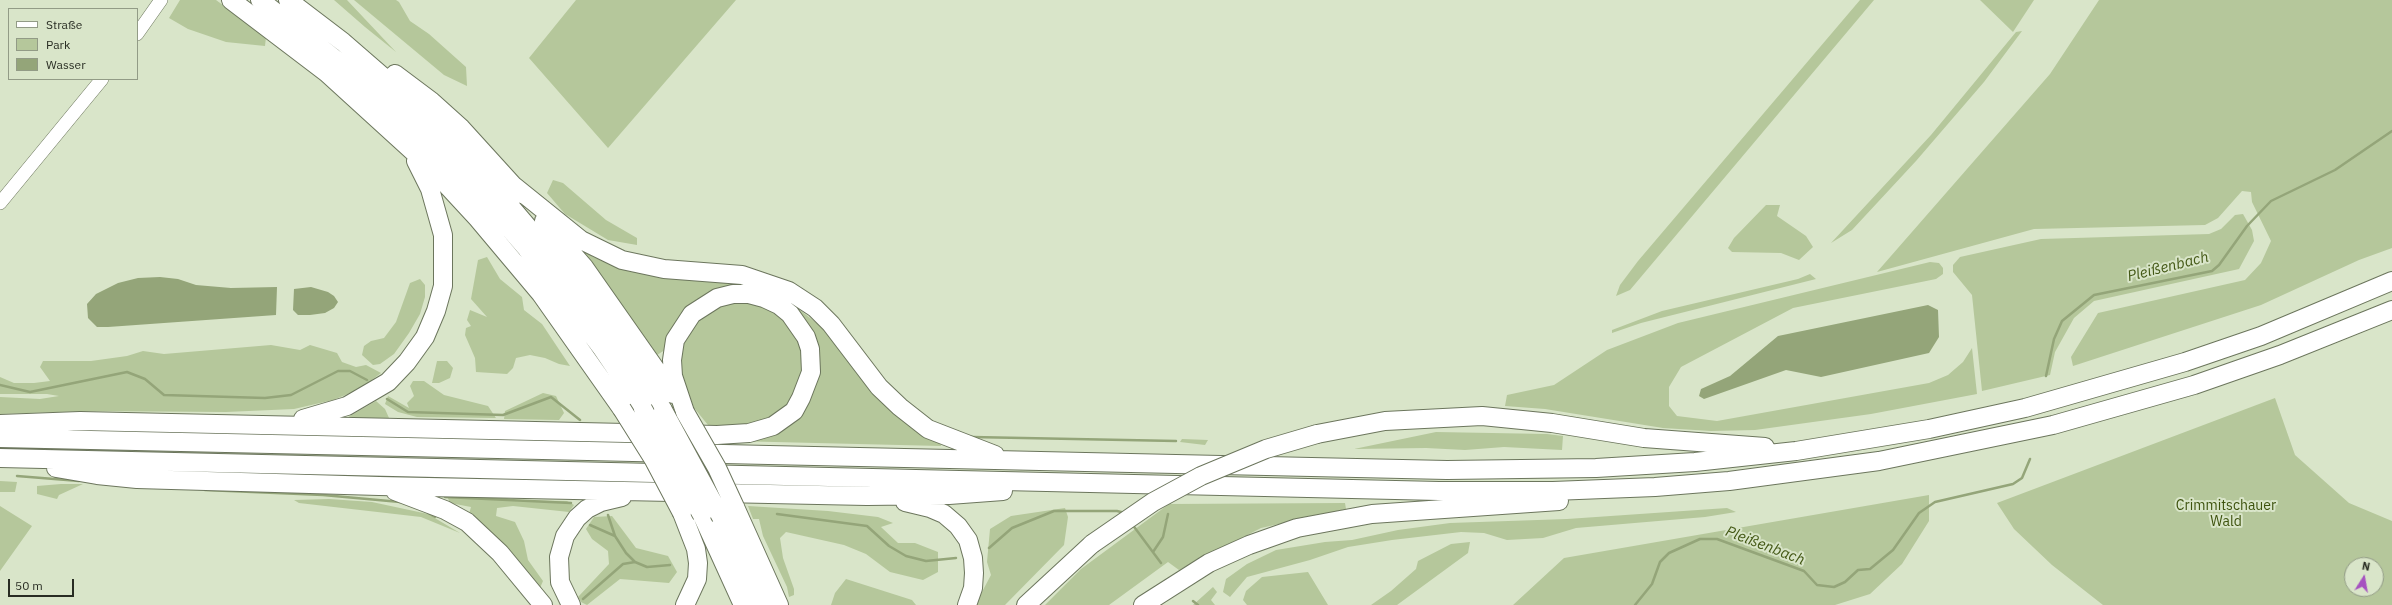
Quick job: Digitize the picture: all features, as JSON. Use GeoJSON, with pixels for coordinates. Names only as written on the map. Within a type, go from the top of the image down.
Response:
{"type":"FeatureCollection","features":[{"type":"Feature","properties":{"kind":"highway"},"geometry":{"type":"LineString","coordinates":[[231,0],[327,73],[405,141],[478,219],[541,294],[622,409],[654,460],[682,513],[696,549],[698,563],[697,578],[686,605]]}},
{"type":"Feature","properties":{"kind":"highway"},"geometry":{"type":"LineString","coordinates":[[260,0],[339,62],[391,107],[441,154],[490,206],[527,249],[601,347],[643,409],[702,515],[743,605]]}},
{"type":"Feature","properties":{"kind":"highway"},"geometry":{"type":"LineString","coordinates":[[288,0],[343,42],[396,88],[446,137],[510,206],[567,273],[613,335],[663,410],[728,512],[779,605]]}},
{"type":"Feature","properties":{"kind":"highway"},"geometry":{"type":"LineString","coordinates":[[343,42],[400,78],[431,101],[461,128],[514,186],[584,267],[685,412],[717,468],[728,512],[762,605]]}},
{"type":"Feature","properties":{"kind":"highway"},"geometry":{"type":"LineString","coordinates":[[278,425],[328,413],[347,406],[388,382],[407,362],[425,336],[436,311],[443,286],[443,235],[430,189],[405,141]]}},
{"type":"Feature","properties":{"kind":"highway"},"geometry":{"type":"LineString","coordinates":[[514,186],[582,240],[622,260],[664,269],[742,275],[762,280],[789,291],[815,308],[831,324],[879,387],[900,407],[928,429],[950,439],[1010,460]]}},
{"type":"Feature","properties":{"kind":"highway"},"geometry":{"type":"LineString","coordinates":[[0,438],[1515,470],[1596,468],[1695,462],[1796,451],[1929,429],[2025,408],[2139,377],[2261,336],[2392,281]]}},
{"type":"Feature","properties":{"kind":"highway"},"geometry":{"type":"LineString","coordinates":[[0,424],[80,422],[278,425],[717,436],[748,433],[773,426],[794,411],[801,398],[811,372],[810,349],[806,337],[790,314],[780,305],[764,298],[749,294],[733,294],[717,298],[692,314],[675,340],[672,360],[673,376],[685,412]]}},
{"type":"Feature","properties":{"kind":"highway"},"geometry":{"type":"LineString","coordinates":[[0,458],[1439,491],[1602,490],[1730,481],[1829,468],[1955,447],[2053,425],[2194,385],[2280,355],[2392,310]]}},
{"type":"Feature","properties":{"kind":"highway"},"geometry":{"type":"LineString","coordinates":[[1026,605],[1092,544],[1153,502],[1201,476],[1259,452],[1317,434],[1385,421],[1482,416],[1552,423],[1644,438],[1732,443],[1796,451]]}},
{"type":"Feature","properties":{"kind":"highway"},"geometry":{"type":"LineString","coordinates":[[0,458],[97,475],[137,479],[379,486],[867,496],[948,495],[1094,483]]}},
{"type":"Feature","properties":{"kind":"highway"},"geometry":{"type":"LineString","coordinates":[[379,486],[444,510],[467,522],[500,553],[543,605]]}},
{"type":"Feature","properties":{"kind":"highway"},"geometry":{"type":"LineString","coordinates":[[1144,605],[1209,563],[1249,545],[1297,528],[1372,514],[1555,502],[1602,490]]}},
{"type":"Feature","properties":{"kind":"highway"},"geometry":{"type":"LineString","coordinates":[[571,605],[560,582],[559,556],[566,536],[577,518],[587,509],[609,500],[667,491]]}},
{"type":"Feature","properties":{"kind":"highway"},"geometry":{"type":"LineString","coordinates":[[867,496],[930,508],[944,514],[958,526],[968,540],[974,558],[973,588],[967,605]]}},
{"type":"Feature","properties":{"kind":"street"},"geometry":{"type":"LineString","coordinates":[[138,33],[161,0]]}},
{"type":"Feature","properties":{"kind":"street"},"geometry":{"type":"LineString","coordinates":[[0,203],[101,80]]}},
{"type":"Feature","properties":{"kind":"green space"},"geometry":{"type":"Polygon","coordinates":[[[180,0],[216,0],[266,37],[265,46],[226,42],[188,29],[169,18],[180,0]]]}},
{"type":"Feature","properties":{"kind":"green space"},"geometry":{"type":"Polygon","coordinates":[[[334,0],[347,0],[396,52],[365,27],[334,0]]]}},
{"type":"Feature","properties":{"kind":"green space"},"geometry":{"type":"Polygon","coordinates":[[[354,0],[396,0],[399,2],[410,21],[429,34],[466,67],[467,86],[444,75],[354,0]]]}},
{"type":"Feature","properties":{"kind":"green space"},"geometry":{"type":"Polygon","coordinates":[[[576,0],[736,0],[608,148],[529,58],[576,0]]]}},
{"type":"Feature","properties":{"kind":"green space"},"geometry":{"type":"Polygon","coordinates":[[[1860,0],[1874,0],[1630,290],[1616,296],[1620,285],[1638,261],[1860,0]]]}},
{"type":"Feature","properties":{"kind":"green space"},"geometry":{"type":"Polygon","coordinates":[[[1980,0],[2034,0],[2013,32],[1980,0]]]}},
{"type":"Feature","properties":{"kind":"green space"},"geometry":{"type":"Polygon","coordinates":[[[2099,0],[2392,0],[2392,248],[2359,260],[2261,305],[2073,366],[2071,357],[2098,313],[2245,280],[2261,263],[2271,241],[2252,202],[2251,192],[2242,191],[2218,218],[2205,225],[2034,229],[1877,272],[2050,74],[2099,0]]]}},
{"type":"Feature","properties":{"kind":"green space"},"geometry":{"type":"Polygon","coordinates":[[[2022,31],[1984,82],[1916,161],[1852,230],[1831,243],[1931,135],[2016,32],[2022,31]]]}},
{"type":"Feature","properties":{"kind":"green space"},"geometry":{"type":"Polygon","coordinates":[[[553,180],[563,183],[606,220],[637,238],[637,245],[608,240],[565,214],[547,193],[553,180]]]}},
{"type":"Feature","properties":{"kind":"green space"},"geometry":{"type":"Polygon","coordinates":[[[1766,205],[1780,205],[1777,216],[1806,236],[1813,247],[1799,260],[1781,253],[1732,252],[1728,248],[1734,238],[1766,205]]]}},
{"type":"Feature","properties":{"kind":"green space"},"geometry":{"type":"Polygon","coordinates":[[[2243,214],[2252,230],[2254,241],[2239,269],[2094,301],[2074,318],[2055,352],[2050,375],[1982,391],[1972,295],[1953,272],[1953,265],[1960,257],[2041,239],[2209,234],[2221,229],[2235,215],[2243,214]]]}},
{"type":"Feature","properties":{"kind":"green space"},"geometry":{"type":"Polygon","coordinates":[[[579,247],[593,257],[611,264],[741,283],[788,301],[827,331],[940,442],[941,446],[733,441],[773,434],[816,378],[789,305],[719,291],[668,348],[657,355],[577,248],[579,247]]]}},
{"type":"Feature","properties":{"kind":"green space"},"geometry":{"type":"Polygon","coordinates":[[[487,257],[500,279],[522,297],[524,310],[542,324],[570,366],[530,355],[516,358],[513,368],[507,374],[476,372],[475,358],[465,335],[466,328],[471,326],[467,320],[470,310],[487,317],[471,299],[478,260],[487,257]]]}},
{"type":"Feature","properties":{"kind":"green space"},"geometry":{"type":"Polygon","coordinates":[[[1930,262],[1939,263],[1943,268],[1943,274],[1936,279],[1793,308],[1681,367],[1669,387],[1669,406],[1677,416],[1717,421],[1929,383],[1948,375],[1963,362],[1972,348],[1977,394],[1871,414],[1755,430],[1711,431],[1663,428],[1545,409],[1505,406],[1507,395],[1554,385],[1607,350],[1678,323],[1930,262]]]}},
{"type":"Feature","properties":{"kind":"green space"},"geometry":{"type":"Polygon","coordinates":[[[1810,274],[1816,279],[1641,323],[1612,333],[1612,330],[1662,311],[1798,279],[1810,274]]]}},
{"type":"Feature","properties":{"kind":"green space"},"geometry":{"type":"Polygon","coordinates":[[[420,279],[425,285],[425,297],[420,314],[394,354],[380,364],[373,365],[362,355],[364,346],[371,341],[384,338],[396,322],[410,283],[420,279]]]}},
{"type":"Feature","properties":{"kind":"green space"},"geometry":{"type":"Polygon","coordinates":[[[728,301],[769,304],[794,326],[807,365],[802,387],[778,416],[731,429],[708,425],[686,398],[679,375],[680,352],[688,330],[706,311],[728,301]]]}},
{"type":"Feature","properties":{"kind":"green space"},"geometry":{"type":"Polygon","coordinates":[[[271,345],[300,350],[310,345],[337,353],[342,362],[356,367],[366,365],[381,373],[360,389],[333,400],[294,409],[226,412],[86,411],[0,414],[0,397],[40,399],[59,396],[47,394],[0,394],[0,377],[14,383],[50,381],[40,367],[43,361],[91,361],[127,356],[143,351],[164,354],[271,345]]]}},
{"type":"Feature","properties":{"kind":"green space"},"geometry":{"type":"Polygon","coordinates":[[[437,361],[447,361],[453,368],[450,378],[439,383],[432,383],[437,361]]]}},
{"type":"Feature","properties":{"kind":"green space"},"geometry":{"type":"Polygon","coordinates":[[[413,381],[424,381],[444,395],[488,406],[496,418],[417,417],[398,412],[385,404],[388,396],[409,408],[407,403],[414,396],[410,386],[413,381]]]}},
{"type":"Feature","properties":{"kind":"green space"},"geometry":{"type":"Polygon","coordinates":[[[543,393],[556,396],[564,413],[559,420],[504,419],[505,411],[543,393]]]}},
{"type":"Feature","properties":{"kind":"green space","name":"Crimmitschauer Wald"},"geometry":{"type":"Polygon","coordinates":[[[2275,398],[2295,455],[2349,503],[2392,521],[2392,605],[2103,605],[2052,565],[2014,529],[1997,503],[2275,398]]]}},
{"type":"Feature","properties":{"kind":"green space"},"geometry":{"type":"Polygon","coordinates":[[[376,401],[385,409],[389,418],[381,421],[343,420],[376,401]]]}},
{"type":"Feature","properties":{"kind":"green space"},"geometry":{"type":"Polygon","coordinates":[[[1436,432],[1547,434],[1563,436],[1562,450],[1504,447],[1465,450],[1426,448],[1354,449],[1436,432]]]}},
{"type":"Feature","properties":{"kind":"green space"},"geometry":{"type":"Polygon","coordinates":[[[1182,439],[1208,440],[1205,445],[1180,442],[1182,439]]]}},
{"type":"Feature","properties":{"kind":"green space"},"geometry":{"type":"Polygon","coordinates":[[[0,481],[17,482],[15,492],[0,492],[0,481]]]}},
{"type":"Feature","properties":{"kind":"green space"},"geometry":{"type":"Polygon","coordinates":[[[83,484],[59,495],[57,499],[37,494],[37,486],[83,484]]]}},
{"type":"Feature","properties":{"kind":"green space"},"geometry":{"type":"Polygon","coordinates":[[[1929,495],[1929,521],[1902,564],[1870,594],[1835,605],[1513,605],[1564,558],[1929,495]]]}},
{"type":"Feature","properties":{"kind":"green space"},"geometry":{"type":"Polygon","coordinates":[[[447,496],[499,496],[514,500],[567,501],[574,505],[569,512],[513,506],[497,508],[496,516],[515,522],[524,541],[528,560],[543,581],[540,588],[469,514],[471,507],[450,503],[447,496]]]}},
{"type":"Feature","properties":{"kind":"green space"},"geometry":{"type":"Polygon","coordinates":[[[329,499],[372,502],[428,514],[460,533],[421,517],[299,503],[294,500],[329,499]]]}},
{"type":"Feature","properties":{"kind":"green space"},"geometry":{"type":"Polygon","coordinates":[[[1345,503],[1346,509],[1261,528],[1179,570],[1168,562],[1109,605],[1045,605],[1081,569],[1169,504],[1345,503]]]}},
{"type":"Feature","properties":{"kind":"green space"},"geometry":{"type":"Polygon","coordinates":[[[0,506],[32,526],[0,571],[0,506]]]}},
{"type":"Feature","properties":{"kind":"green space"},"geometry":{"type":"Polygon","coordinates":[[[748,506],[828,511],[878,517],[893,523],[881,527],[898,543],[915,543],[938,552],[938,572],[923,580],[890,572],[866,554],[844,545],[786,532],[780,538],[783,558],[794,589],[794,595],[789,597],[787,587],[763,536],[759,519],[753,519],[748,506]]]}},
{"type":"Feature","properties":{"kind":"green space"},"geometry":{"type":"Polygon","coordinates":[[[1065,508],[1068,517],[1064,545],[1005,605],[975,605],[991,575],[987,562],[990,529],[1011,516],[1065,508]]]}},
{"type":"Feature","properties":{"kind":"green space"},"geometry":{"type":"Polygon","coordinates":[[[1727,508],[1736,512],[1705,517],[1576,528],[1543,538],[1507,540],[1484,533],[1461,532],[1348,547],[1310,560],[1247,577],[1230,597],[1223,592],[1226,579],[1247,564],[1276,550],[1325,542],[1352,540],[1398,530],[1450,523],[1567,519],[1727,508]]]}},
{"type":"Feature","properties":{"kind":"green space"},"geometry":{"type":"Polygon","coordinates":[[[612,516],[636,548],[668,556],[677,572],[669,583],[620,579],[587,605],[581,602],[578,597],[609,564],[608,551],[592,539],[586,529],[594,517],[612,516]]]}},
{"type":"Feature","properties":{"kind":"green space"},"geometry":{"type":"Polygon","coordinates":[[[1470,542],[1468,553],[1397,605],[1371,605],[1391,591],[1416,569],[1418,561],[1451,544],[1470,542]]]}},
{"type":"Feature","properties":{"kind":"green space"},"geometry":{"type":"Polygon","coordinates":[[[1308,572],[1328,605],[1247,605],[1243,600],[1246,591],[1262,577],[1308,572]]]}},
{"type":"Feature","properties":{"kind":"green space"},"geometry":{"type":"Polygon","coordinates":[[[846,579],[912,600],[916,605],[831,605],[835,593],[846,579]]]}},
{"type":"Feature","properties":{"kind":"green space"},"geometry":{"type":"Polygon","coordinates":[[[1213,587],[1217,592],[1211,600],[1215,605],[1193,605],[1213,587]]]}},
{"type":"Feature","properties":{"kind":"water"},"geometry":{"type":"Polygon","coordinates":[[[160,277],[178,279],[196,285],[231,288],[277,287],[276,315],[108,327],[97,327],[88,318],[87,304],[96,294],[118,283],[138,278],[160,277]]]}},
{"type":"Feature","properties":{"kind":"water"},"geometry":{"type":"Polygon","coordinates":[[[311,287],[328,292],[334,296],[338,302],[334,308],[325,313],[298,315],[293,310],[294,289],[311,287]]]}},
{"type":"Feature","properties":{"kind":"water"},"geometry":{"type":"Polygon","coordinates":[[[1928,305],[1938,310],[1939,337],[1929,353],[1821,377],[1786,370],[1704,399],[1699,396],[1701,389],[1730,376],[1778,336],[1928,305]]]}},
{"type":"Feature","properties":{"kind":"waterway","name":"Pleißenbach"},"geometry":{"type":"LineString","coordinates":[[2046,376],[2054,339],[2062,321],[2094,295],[2212,271],[2219,265],[2247,226],[2271,201],[2335,170],[2392,131]]}},
{"type":"Feature","properties":{"kind":"waterway"},"geometry":{"type":"LineString","coordinates":[[0,385],[30,392],[127,372],[145,379],[164,395],[265,398],[291,395],[338,371],[350,371],[367,380]]}},
{"type":"Feature","properties":{"kind":"waterway"},"geometry":{"type":"LineString","coordinates":[[387,399],[408,412],[503,415],[551,397],[580,420]]}},
{"type":"Feature","properties":{"kind":"waterway"},"geometry":{"type":"LineString","coordinates":[[972,437],[1176,441]]}},
{"type":"Feature","properties":{"kind":"waterway","name":"Pleißenbach"},"geometry":{"type":"LineString","coordinates":[[1635,605],[1652,584],[1660,562],[1669,553],[1700,539],[1717,539],[1804,571],[1817,585],[1834,587],[1845,582],[1858,570],[1870,569],[1893,550],[1919,513],[1935,502],[2013,484],[2022,478],[2030,459]]}},
{"type":"Feature","properties":{"kind":"waterway"},"geometry":{"type":"LineString","coordinates":[[17,476],[79,481]]}},
{"type":"Feature","properties":{"kind":"waterway"},"geometry":{"type":"LineString","coordinates":[[205,490],[323,495],[400,502]]}},
{"type":"Feature","properties":{"kind":"waterway"},"geometry":{"type":"LineString","coordinates":[[445,497],[571,503]]}},
{"type":"Feature","properties":{"kind":"waterway"},"geometry":{"type":"LineString","coordinates":[[989,548],[1012,528],[1054,511],[1117,511],[1125,513]]}},
{"type":"Feature","properties":{"kind":"waterway"},"geometry":{"type":"LineString","coordinates":[[428,513],[435,517]]}},
{"type":"Feature","properties":{"kind":"waterway"},"geometry":{"type":"LineString","coordinates":[[777,514],[867,526],[889,546],[906,556],[926,561],[956,558]]}},
{"type":"Feature","properties":{"kind":"waterway"},"geometry":{"type":"LineString","coordinates":[[1153,552],[1163,537],[1168,514]]}},
{"type":"Feature","properties":{"kind":"waterway"},"geometry":{"type":"LineString","coordinates":[[608,515],[615,536],[626,553],[635,562],[647,567],[670,565]]}},
{"type":"Feature","properties":{"kind":"waterway"},"geometry":{"type":"LineString","coordinates":[[1132,524],[1161,563]]}},
{"type":"Feature","properties":{"kind":"waterway"},"geometry":{"type":"LineString","coordinates":[[590,525],[615,536]]}},
{"type":"Feature","properties":{"kind":"waterway"},"geometry":{"type":"LineString","coordinates":[[583,599],[623,564],[635,562]]}},
{"type":"Feature","properties":{"kind":"waterway"},"geometry":{"type":"LineString","coordinates":[[1193,601],[1198,605]]}}]}
